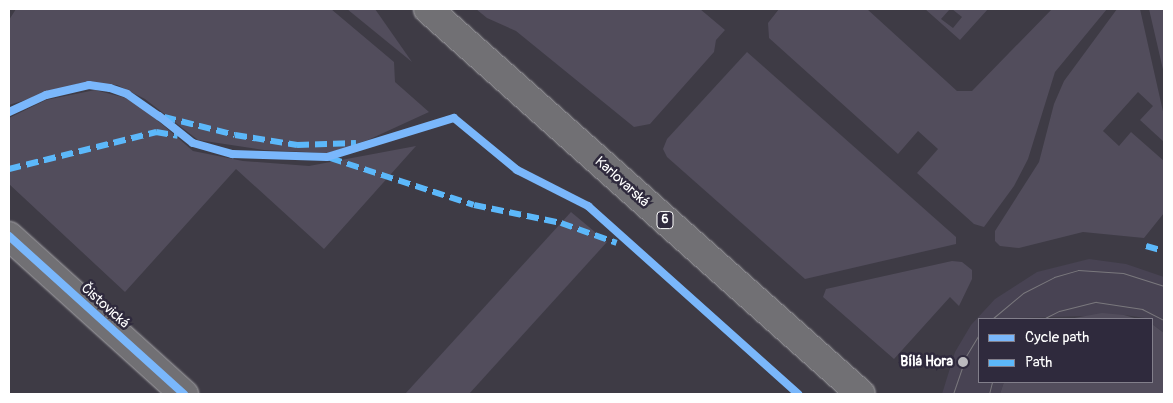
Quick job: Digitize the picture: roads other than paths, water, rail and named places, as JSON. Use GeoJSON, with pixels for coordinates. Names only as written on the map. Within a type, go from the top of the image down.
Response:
{"type":"FeatureCollection","features":[{"type":"Feature","properties":{"kind":"main road","name":"Karlovarská"},"geometry":{"type":"LineString","coordinates":[[428,9],[861,394]]}},
{"type":"Feature","properties":{"kind":"main road","name":"Čistovická"},"geometry":{"type":"LineString","coordinates":[[9,236],[184,394]]}},
{"type":"Feature","properties":{"kind":"tram line"},"geometry":{"type":"LineString","coordinates":[[993,318],[1023,293],[1054,277],[1078,270],[1123,273],[1164,286]]}},
{"type":"Feature","properties":{"kind":"tram line"},"geometry":{"type":"LineString","coordinates":[[1045,318],[1059,311],[1096,302],[1142,309],[1164,320]]}},
{"type":"Feature","properties":{"kind":"tram line"},"geometry":{"type":"LineString","coordinates":[[953,394],[966,356],[978,336]]}},
{"type":"Feature","properties":{"kind":"tram line"},"geometry":{"type":"LineString","coordinates":[[989,394],[992,383]]}},
{"type":"Feature","properties":{"kind":"place","name":"Bílá Hora"},"geometry":{"type":"Point","coordinates":[963,362]}}]}
